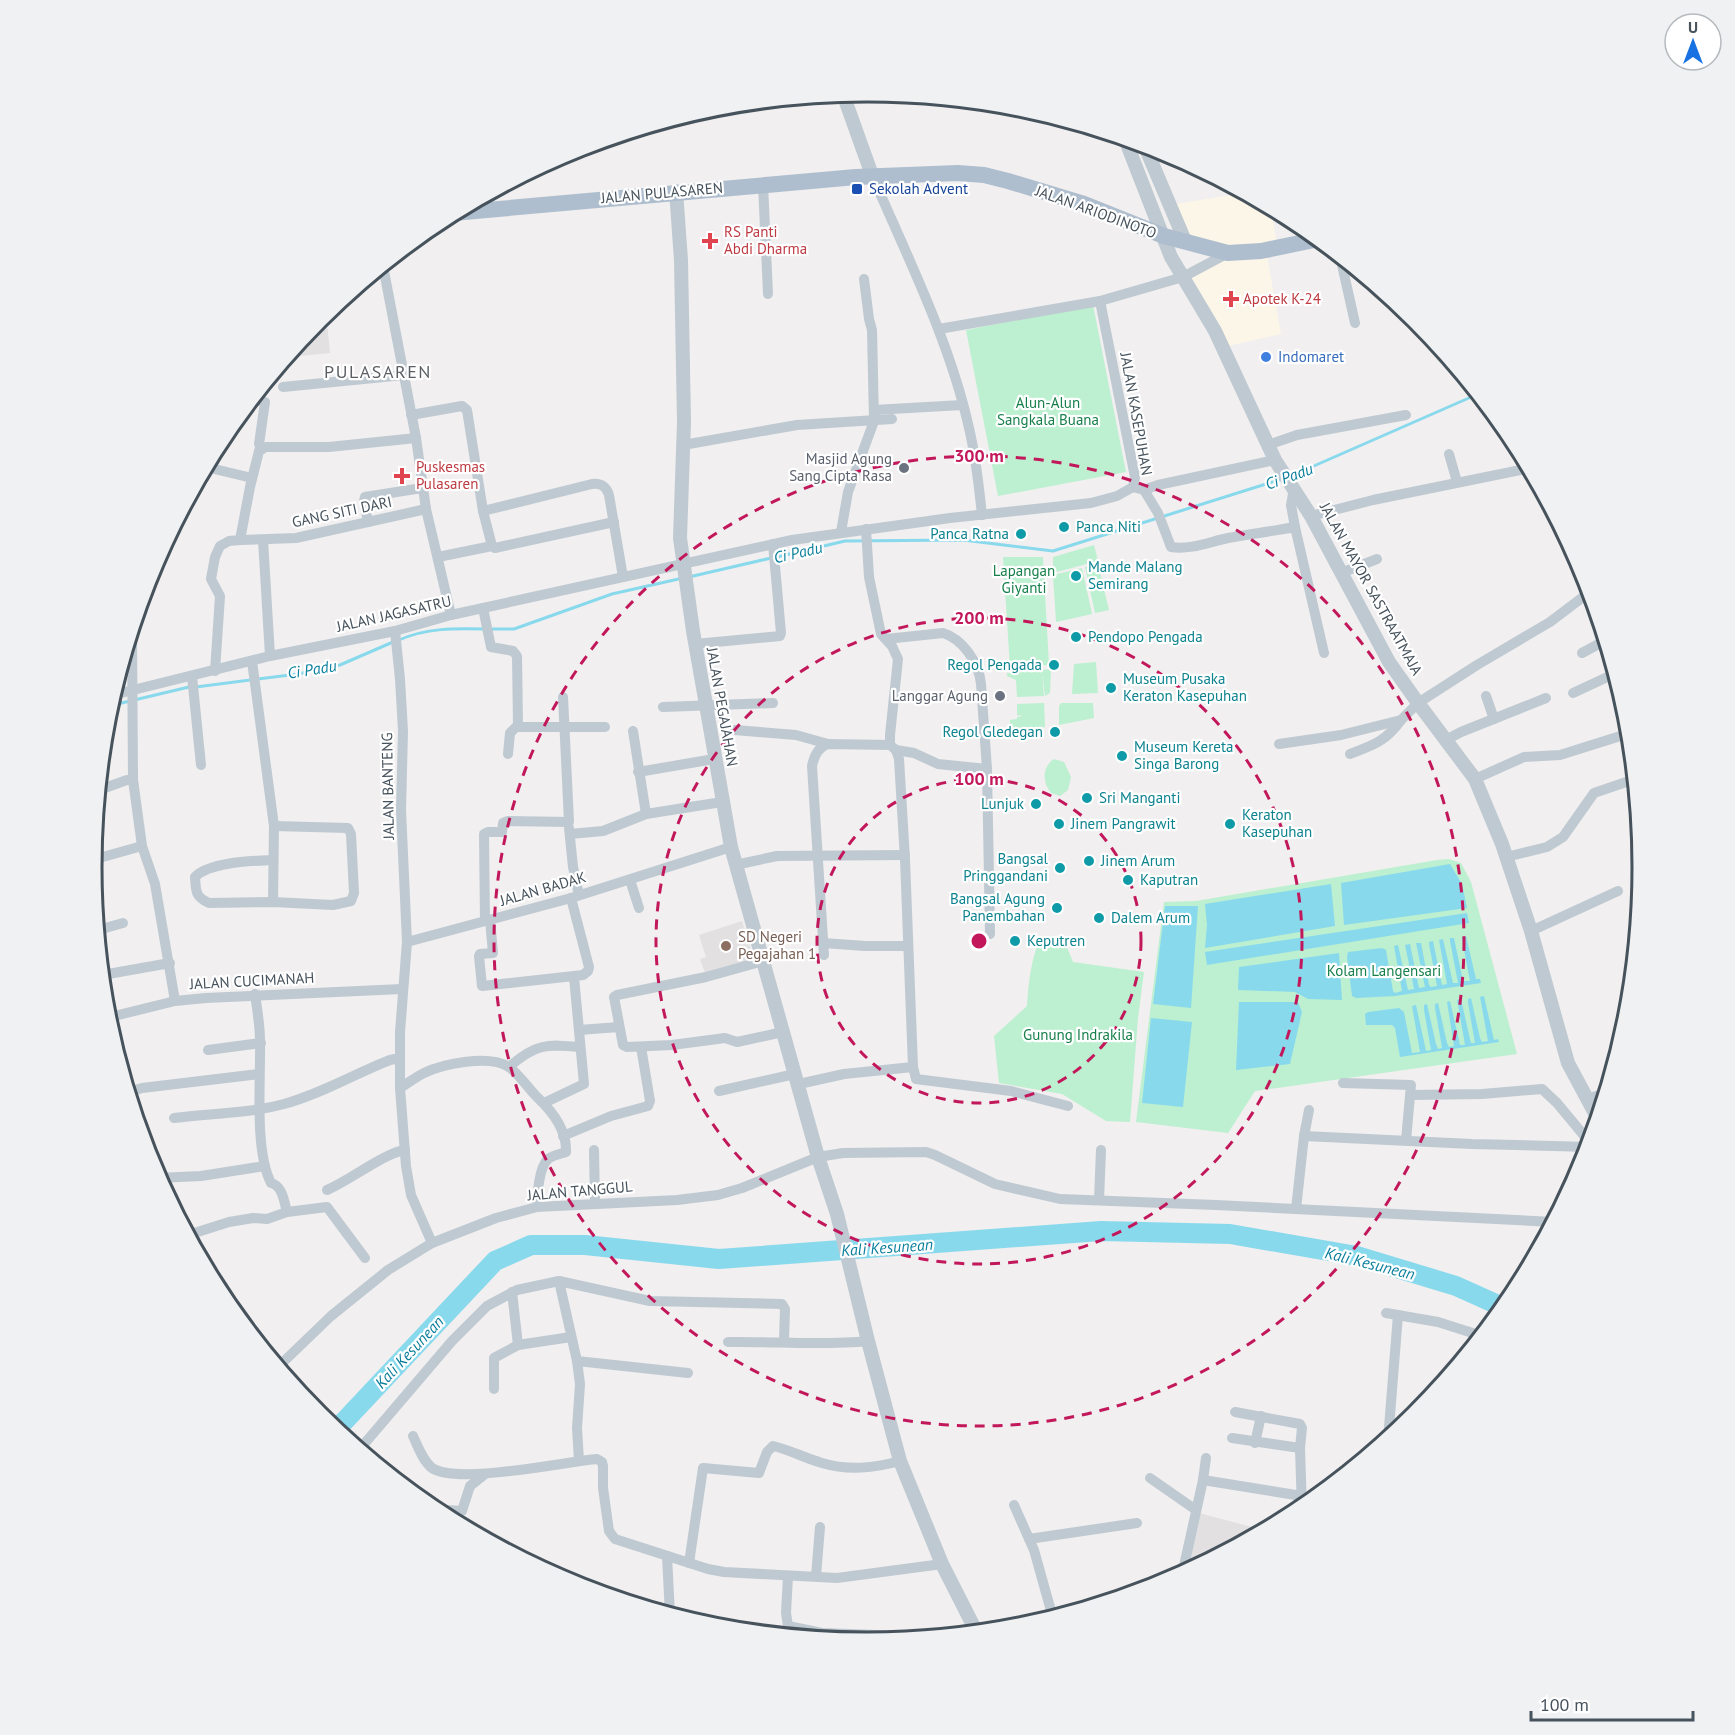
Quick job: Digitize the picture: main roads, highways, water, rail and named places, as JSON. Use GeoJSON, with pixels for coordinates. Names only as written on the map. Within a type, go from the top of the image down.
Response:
{"type":"FeatureCollection","features":[{"type":"Feature","properties":{"kind":"main road","name":"JALAN ARIODINOTO"},"geometry":{"type":"LineString","coordinates":[[872,175],[958,172],[984,175],[1084,204],[1164,236],[1228,253],[1261,251],[1308,241]]}},
{"type":"Feature","properties":{"kind":"main road","name":"JALAN PULASAREN"},"geometry":{"type":"LineString","coordinates":[[475,211],[872,175]]}},
{"type":"Feature","properties":{"kind":"water"},"geometry":{"type":"Polygon","coordinates":[[[1450,864],[1462,884],[1467,908],[1344,925],[1341,883],[1450,864]]]}},
{"type":"Feature","properties":{"kind":"water"},"geometry":{"type":"Polygon","coordinates":[[[1331,884],[1335,926],[1205,948],[1207,925],[1205,904],[1331,884]]]}},
{"type":"Feature","properties":{"kind":"water"},"geometry":{"type":"Polygon","coordinates":[[[1165,906],[1198,906],[1191,1008],[1153,1004],[1165,906]]]}},
{"type":"Feature","properties":{"kind":"water"},"geometry":{"type":"Polygon","coordinates":[[[1467,913],[1469,923],[1207,965],[1205,952],[1467,913]]]}},
{"type":"Feature","properties":{"kind":"water"},"geometry":{"type":"Polygon","coordinates":[[[1466,936],[1476,979],[1480,979],[1481,983],[1395,996],[1356,998],[1352,996],[1348,952],[1382,948],[1386,950],[1393,991],[1395,993],[1402,991],[1394,946],[1398,945],[1408,990],[1414,989],[1405,945],[1410,944],[1419,988],[1425,987],[1416,943],[1421,943],[1429,985],[1437,986],[1429,944],[1433,941],[1442,985],[1447,984],[1439,940],[1443,939],[1453,983],[1458,983],[1450,938],[1454,938],[1463,981],[1470,981],[1462,939],[1466,936]]]}},
{"type":"Feature","properties":{"kind":"water"},"geometry":{"type":"Polygon","coordinates":[[[1339,953],[1342,1000],[1308,999],[1295,992],[1238,990],[1239,967],[1339,953]]]}},
{"type":"Feature","properties":{"kind":"water"},"geometry":{"type":"Polygon","coordinates":[[[1484,996],[1494,1040],[1498,1039],[1499,1042],[1400,1057],[1395,1028],[1392,1025],[1366,1025],[1365,1014],[1368,1012],[1399,1008],[1404,1012],[1412,1053],[1420,1052],[1412,1006],[1416,1005],[1426,1051],[1431,1050],[1424,1010],[1424,1005],[1427,1004],[1436,1044],[1438,1049],[1442,1048],[1435,1008],[1435,1004],[1438,1003],[1447,1043],[1449,1047],[1454,1046],[1447,1002],[1450,1001],[1460,1045],[1465,1045],[1457,1000],[1461,999],[1471,1043],[1475,1043],[1468,1003],[1468,999],[1471,998],[1480,1038],[1482,1042],[1488,1041],[1480,997],[1484,996]]]}},
{"type":"Feature","properties":{"kind":"water"},"geometry":{"type":"Polygon","coordinates":[[[1239,1002],[1298,1002],[1302,1012],[1290,1064],[1236,1070],[1239,1002]]]}},
{"type":"Feature","properties":{"kind":"water"},"geometry":{"type":"Polygon","coordinates":[[[1151,1018],[1192,1022],[1183,1107],[1142,1103],[1151,1018]]]}},
{"type":"Feature","properties":{"kind":"waterway","name":"Ci Padu"},"geometry":{"type":"LineString","coordinates":[[1291,476],[1472,397]]}},
{"type":"Feature","properties":{"kind":"waterway","name":"Ci Padu"},"geometry":{"type":"LineString","coordinates":[[777,557],[845,541],[963,540],[1053,551],[1282,479]]}},
{"type":"Feature","properties":{"kind":"waterway","name":"Ci Padu"},"geometry":{"type":"LineString","coordinates":[[689,577],[771,558]]}},
{"type":"Feature","properties":{"kind":"waterway","name":"Ci Padu"},"geometry":{"type":"LineString","coordinates":[[490,629],[514,629],[612,594],[683,578]]}},
{"type":"Feature","properties":{"kind":"waterway","name":"Ci Padu"},"geometry":{"type":"LineString","coordinates":[[399,640],[430,631],[484,629]]}},
{"type":"Feature","properties":{"kind":"waterway","name":"Ci Padu"},"geometry":{"type":"LineString","coordinates":[[196,687],[298,674],[340,665],[393,642]]}},
{"type":"Feature","properties":{"kind":"waterway","name":"Ci Padu"},"geometry":{"type":"LineString","coordinates":[[120,703],[189,687]]}},
{"type":"Feature","properties":{"kind":"waterway","name":"Kali Kesunean"},"geometry":{"type":"LineString","coordinates":[[342,1424],[495,1261],[531,1245],[585,1245],[719,1259],[1101,1231],[1230,1234],[1357,1256],[1456,1286],[1496,1304]]}},
{"type":"Feature","properties":{"kind":"place","name":"Sekolah Advent"},"geometry":{"type":"Point","coordinates":[857,189]}},
{"type":"Feature","properties":{"kind":"place","name":"RS Panti Abdi Dharma"},"geometry":{"type":"Point","coordinates":[710,241]}},
{"type":"Feature","properties":{"kind":"place","name":"Apotek K-24"},"geometry":{"type":"Point","coordinates":[1231,299]}},
{"type":"Feature","properties":{"kind":"place","name":"Indomaret"},"geometry":{"type":"Point","coordinates":[1266,357]}},
{"type":"Feature","properties":{"kind":"place","name":"Masjid Agung Sang Cipta Rasa"},"geometry":{"type":"Point","coordinates":[904,468]}},
{"type":"Feature","properties":{"kind":"place","name":"Puskesmas Pulasaren"},"geometry":{"type":"Point","coordinates":[402,476]}},
{"type":"Feature","properties":{"kind":"place","name":"Panca Niti"},"geometry":{"type":"Point","coordinates":[1064,527]}},
{"type":"Feature","properties":{"kind":"place","name":"Panca Ratna"},"geometry":{"type":"Point","coordinates":[1021,534]}},
{"type":"Feature","properties":{"kind":"place","name":"Mande Malang Semirang"},"geometry":{"type":"Point","coordinates":[1076,576]}},
{"type":"Feature","properties":{"kind":"place","name":"Pendopo Pengada"},"geometry":{"type":"Point","coordinates":[1076,637]}},
{"type":"Feature","properties":{"kind":"place","name":"Regol Pengada"},"geometry":{"type":"Point","coordinates":[1054,665]}},
{"type":"Feature","properties":{"kind":"place","name":"Museum Pusaka Keraton Kasepuhan"},"geometry":{"type":"Point","coordinates":[1111,688]}},
{"type":"Feature","properties":{"kind":"place","name":"Langgar Agung"},"geometry":{"type":"Point","coordinates":[1000,696]}},
{"type":"Feature","properties":{"kind":"place","name":"Regol Gledegan"},"geometry":{"type":"Point","coordinates":[1055,732]}},
{"type":"Feature","properties":{"kind":"place","name":"Museum Kereta Singa Barong"},"geometry":{"type":"Point","coordinates":[1122,756]}},
{"type":"Feature","properties":{"kind":"place","name":"Sri Manganti"},"geometry":{"type":"Point","coordinates":[1087,798]}},
{"type":"Feature","properties":{"kind":"place","name":"Lunjuk"},"geometry":{"type":"Point","coordinates":[1036,804]}},
{"type":"Feature","properties":{"kind":"place","name":"Jinem Pangrawit"},"geometry":{"type":"Point","coordinates":[1059,824]}},
{"type":"Feature","properties":{"kind":"place","name":"Keraton Kasepuhan"},"geometry":{"type":"Point","coordinates":[1230,824]}},
{"type":"Feature","properties":{"kind":"place","name":"Jinem Arum"},"geometry":{"type":"Point","coordinates":[1089,861]}},
{"type":"Feature","properties":{"kind":"place","name":"Bangsal Pringgandani"},"geometry":{"type":"Point","coordinates":[1060,868]}},
{"type":"Feature","properties":{"kind":"place","name":"Kaputran"},"geometry":{"type":"Point","coordinates":[1128,880]}},
{"type":"Feature","properties":{"kind":"place","name":"Bangsal Agung Panembahan"},"geometry":{"type":"Point","coordinates":[1057,908]}},
{"type":"Feature","properties":{"kind":"place","name":"Dalem Arum"},"geometry":{"type":"Point","coordinates":[1099,918]}},
{"type":"Feature","properties":{"kind":"place","name":"Keputren"},"geometry":{"type":"Point","coordinates":[1015,941]}},
{"type":"Feature","properties":{"kind":"place","name":"SD Negeri Pegajahan 1"},"geometry":{"type":"Point","coordinates":[726,946]}},
{"type":"Feature","properties":{"kind":"district","name":"PULASAREN"},"geometry":{"type":"Point","coordinates":[378,372]}},
{"type":"Feature","properties":{"kind":"park label","name":"Alun-Alun Sangkala Buana"},"geometry":{"type":"Point","coordinates":[1048,412]}},
{"type":"Feature","properties":{"kind":"park label","name":"Lapangan Giyanti"},"geometry":{"type":"Point","coordinates":[1024,580]}},
{"type":"Feature","properties":{"kind":"park label","name":"Kolam Langensari"},"geometry":{"type":"Point","coordinates":[1384,971]}},
{"type":"Feature","properties":{"kind":"park label","name":"Gunung Indrakila"},"geometry":{"type":"Point","coordinates":[1078,1035]}}]}
